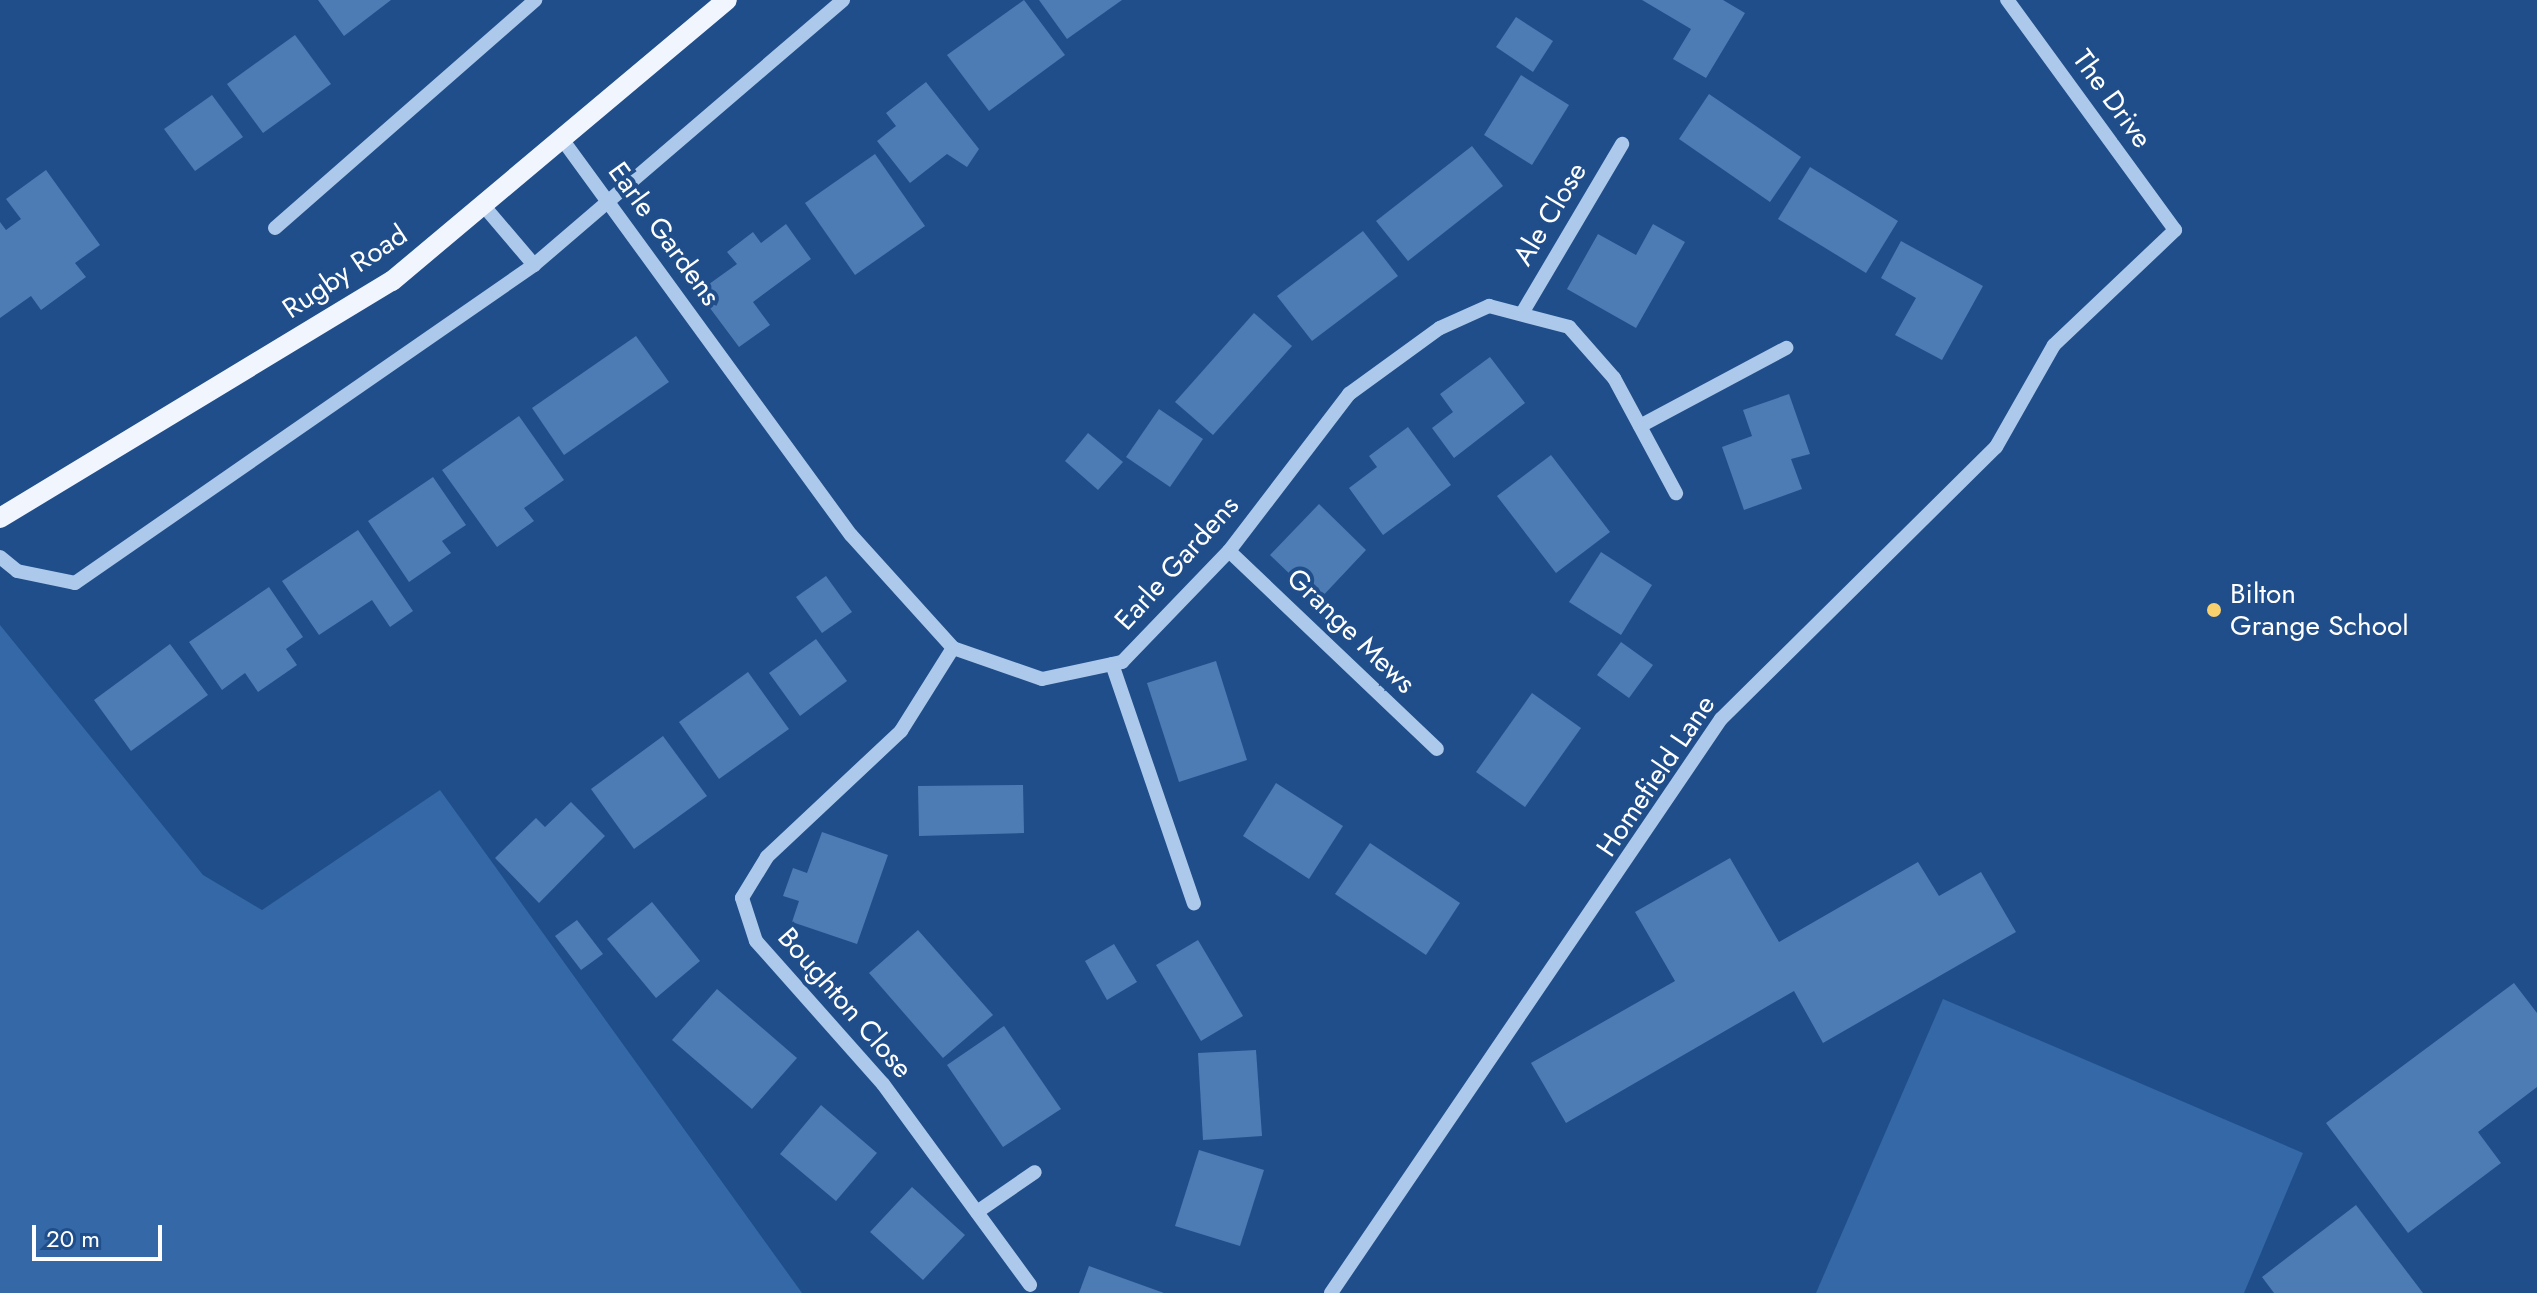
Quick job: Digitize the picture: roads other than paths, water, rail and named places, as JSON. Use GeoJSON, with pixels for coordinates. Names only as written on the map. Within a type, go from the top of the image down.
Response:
{"type":"FeatureCollection","features":[{"type":"Feature","properties":{"kind":"main road","name":"Rugby Road"},"geometry":{"type":"LineString","coordinates":[[0,518],[392,281],[727,0]]}},
{"type":"Feature","properties":{"kind":"street"},"geometry":{"type":"LineString","coordinates":[[275,228],[535,0]]}},
{"type":"Feature","properties":{"kind":"street"},"geometry":{"type":"LineString","coordinates":[[0,557],[17,571],[75,583],[534,265],[843,0]]}},
{"type":"Feature","properties":{"kind":"street","name":"The Drive"},"geometry":{"type":"LineString","coordinates":[[2007,0],[2175,230]]}},
{"type":"Feature","properties":{"kind":"street","name":"Earle Gardens"},"geometry":{"type":"LineString","coordinates":[[562,139],[851,535],[953,648],[1042,679],[1122,662],[1229,551],[1349,394],[1440,328],[1489,306],[1524,310],[1569,327],[1614,378],[1676,493]]}},
{"type":"Feature","properties":{"kind":"street","name":"Ale Close"},"geometry":{"type":"LineString","coordinates":[[1524,310],[1622,144]]}},
{"type":"Feature","properties":{"kind":"street"},"geometry":{"type":"LineString","coordinates":[[483,205],[534,265]]}},
{"type":"Feature","properties":{"kind":"street","name":"Homefield Lane"},"geometry":{"type":"LineString","coordinates":[[1331,1293],[1721,719],[1996,447],[2054,345],[2175,230]]}},
{"type":"Feature","properties":{"kind":"street"},"geometry":{"type":"LineString","coordinates":[[1640,426],[1786,348]]}},
{"type":"Feature","properties":{"kind":"street","name":"Grange Mews"},"geometry":{"type":"LineString","coordinates":[[1229,551],[1437,749]]}},
{"type":"Feature","properties":{"kind":"street","name":"Boughton Close"},"geometry":{"type":"LineString","coordinates":[[953,648],[901,731],[767,857],[742,898],[756,941],[883,1084],[1030,1285]]}},
{"type":"Feature","properties":{"kind":"street"},"geometry":{"type":"LineString","coordinates":[[1112,664],[1194,903]]}},
{"type":"Feature","properties":{"kind":"street"},"geometry":{"type":"LineString","coordinates":[[977,1212],[1035,1172]]}},
{"type":"Feature","properties":{"kind":"place","name":"Bilton Grange School"},"geometry":{"type":"Point","coordinates":[2214,610]}}]}
